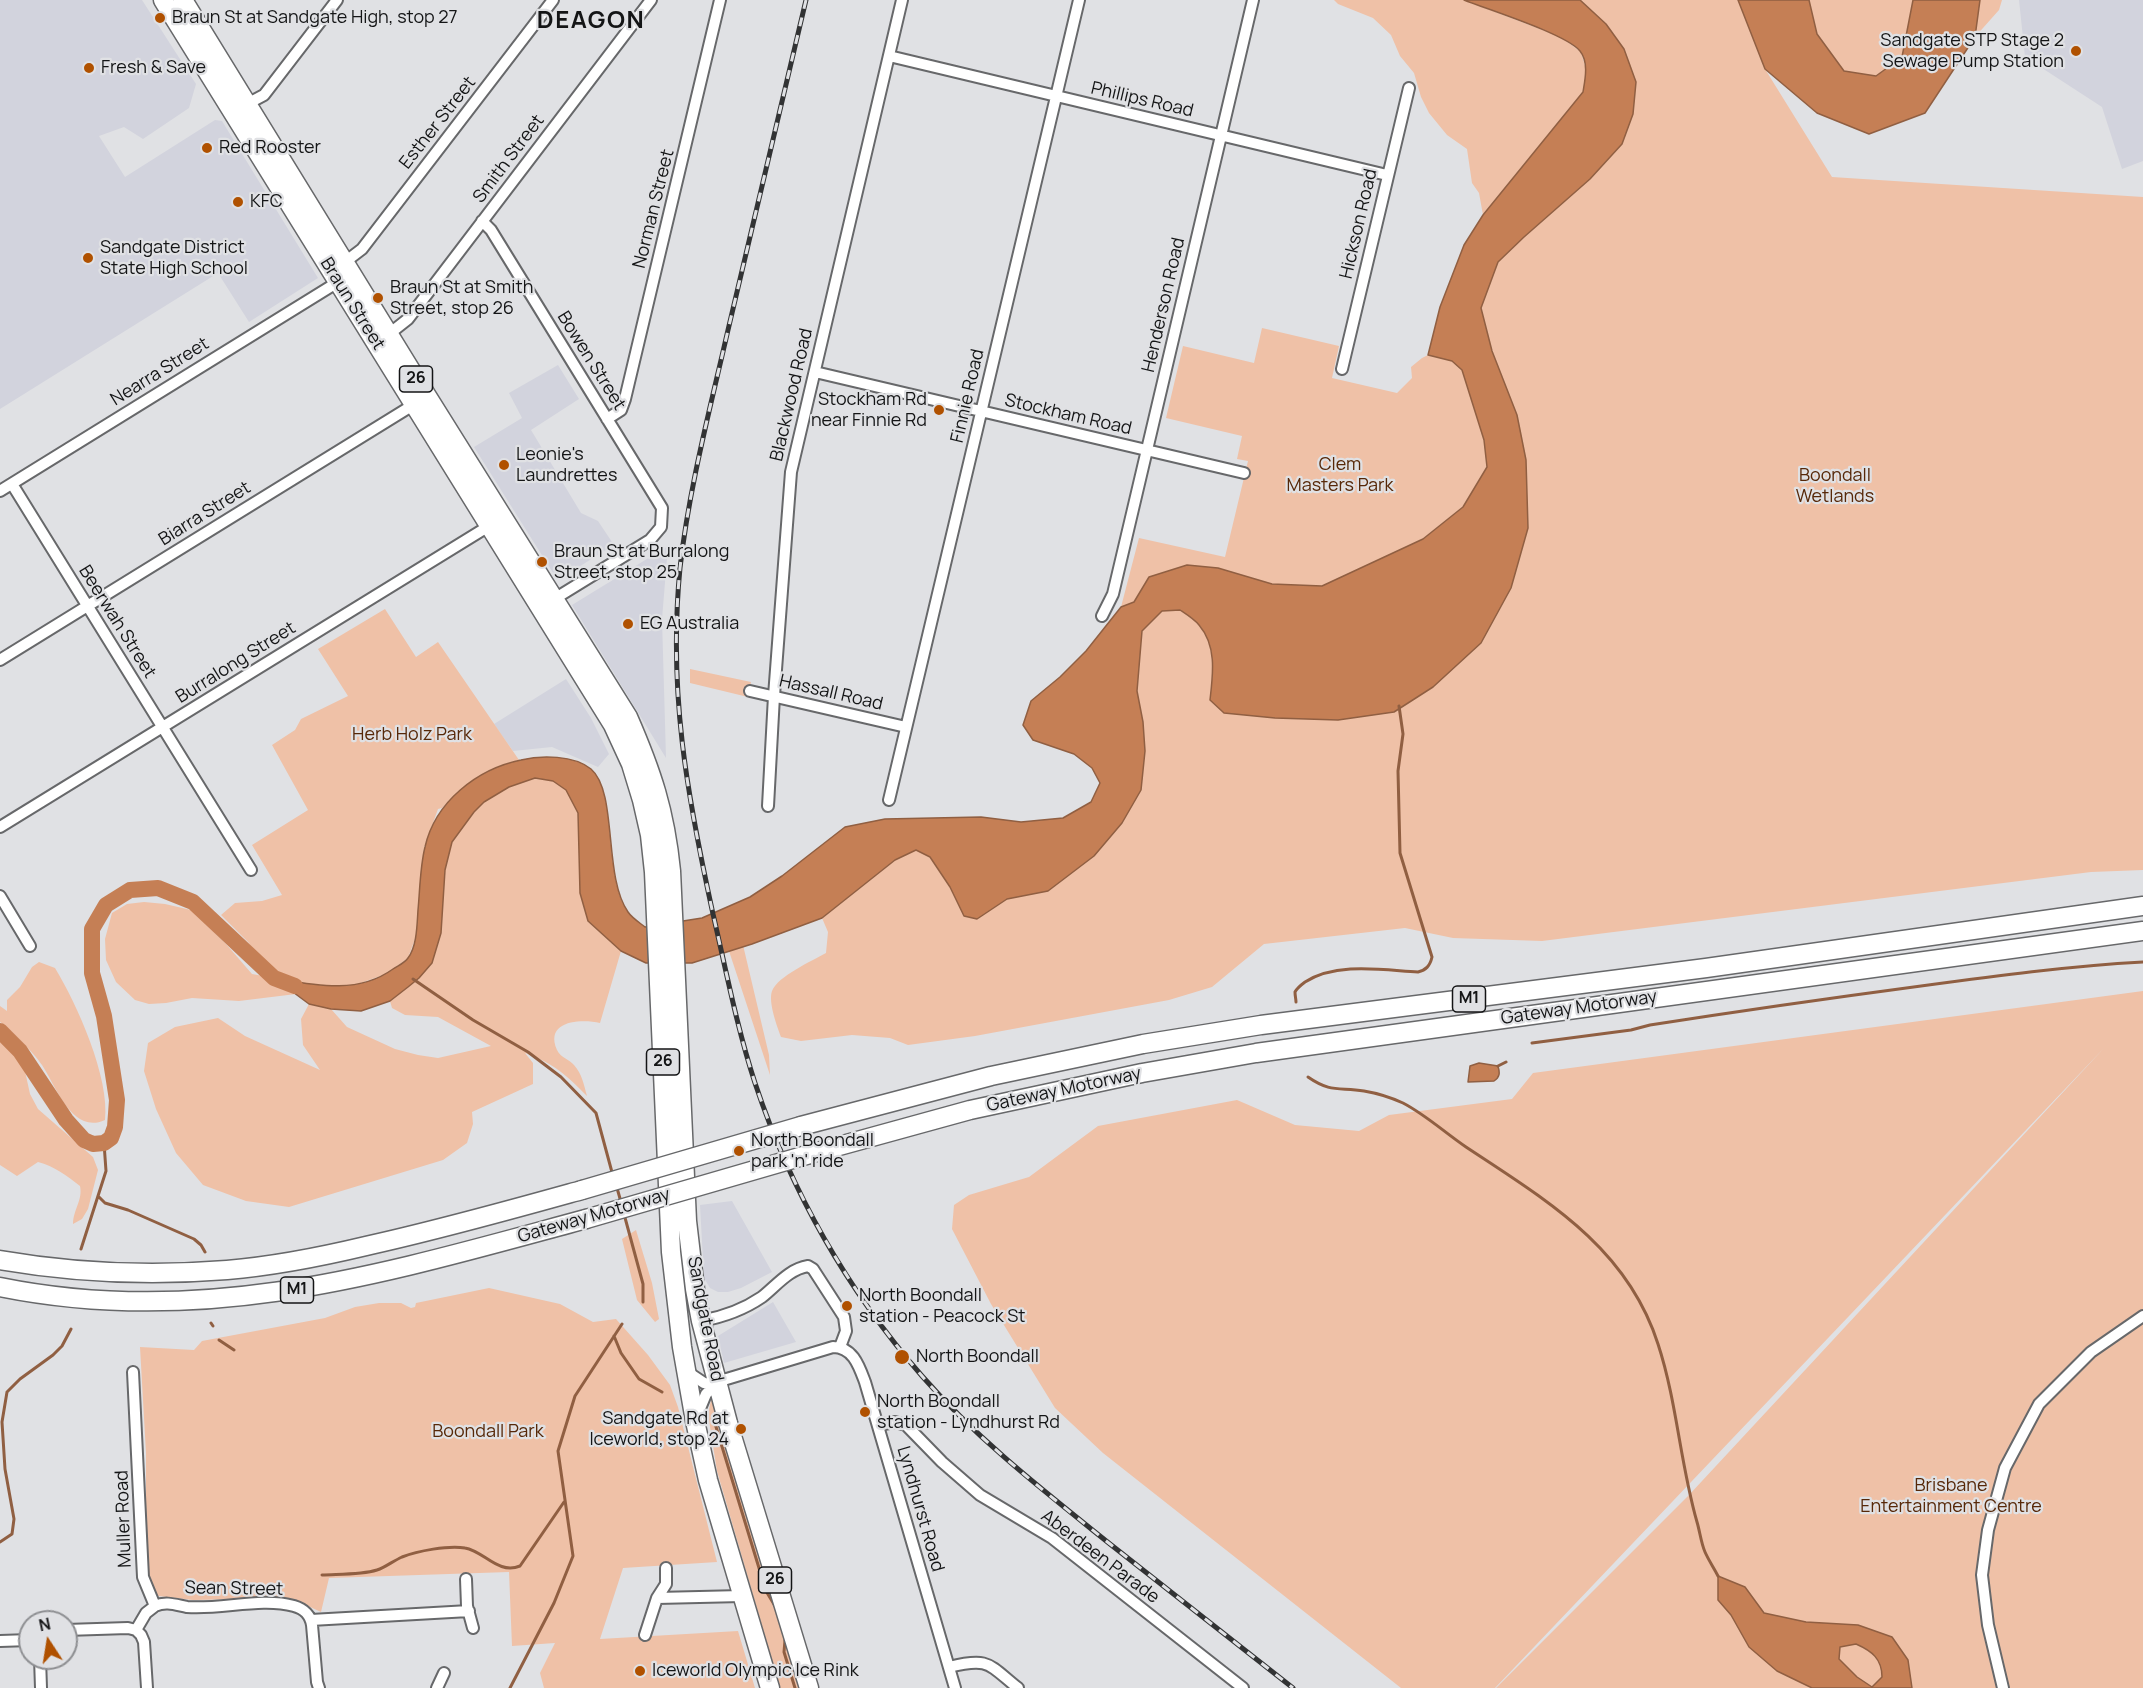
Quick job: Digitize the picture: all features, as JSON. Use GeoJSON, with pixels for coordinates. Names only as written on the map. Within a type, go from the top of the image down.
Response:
{"type":"FeatureCollection","features":[{"type":"Feature","properties":{"kind":"highway","name":"Braun Street"},"geometry":{"type":"LineString","coordinates":[[163,0],[345,262],[389,334],[420,401],[489,526],[547,604]]}},
{"type":"Feature","properties":{"kind":"highway","name":"Braun Street"},"geometry":{"type":"LineString","coordinates":[[183,0],[238,105],[338,282],[420,401],[547,604],[613,725],[639,762]]}},
{"type":"Feature","properties":{"kind":"highway","name":"Sandgate Road"},"geometry":{"type":"LineString","coordinates":[[639,762],[667,833],[665,918],[668,981],[687,1221],[701,1321],[717,1383],[809,1688]]}},
{"type":"Feature","properties":{"kind":"highway","name":"Gateway Motorway"},"geometry":{"type":"LineString","coordinates":[[0,1260],[32,1266],[176,1274],[228,1270],[299,1260],[429,1232],[801,1126],[991,1076],[1143,1044],[1261,1025],[1706,969],[2143,906]]}},
{"type":"Feature","properties":{"kind":"highway","name":"Gateway Motorway"},"geometry":{"type":"LineString","coordinates":[[0,1287],[62,1297],[168,1302],[251,1296],[337,1283],[586,1219],[810,1154],[993,1105],[1142,1073],[1256,1053],[2143,932]]}},
{"type":"Feature","properties":{"kind":"highway","name":"Sandgate Road"},"geometry":{"type":"LineString","coordinates":[[668,981],[671,1252],[674,1290],[694,1421],[711,1490],[770,1688]]}},
{"type":"Feature","properties":{"kind":"street"},"geometry":{"type":"LineString","coordinates":[[238,105],[264,95],[337,0]]}},
{"type":"Feature","properties":{"kind":"street","name":"Esther Street"},"geometry":{"type":"LineString","coordinates":[[345,262],[362,249],[553,0]]}},
{"type":"Feature","properties":{"kind":"street","name":"Smith Street"},"geometry":{"type":"LineString","coordinates":[[389,334],[408,319],[651,0]]}},
{"type":"Feature","properties":{"kind":"street","name":"Norman Street"},"geometry":{"type":"LineString","coordinates":[[607,419],[621,410],[625,399],[720,0]]}},
{"type":"Feature","properties":{"kind":"street","name":"Blackwood Road"},"geometry":{"type":"LineString","coordinates":[[768,806],[791,472],[903,0]]}},
{"type":"Feature","properties":{"kind":"street","name":"Finnie Road"},"geometry":{"type":"LineString","coordinates":[[889,801],[1078,0]]}},
{"type":"Feature","properties":{"kind":"street","name":"Henderson Road"},"geometry":{"type":"LineString","coordinates":[[1102,616],[1113,594],[1254,0]]}},
{"type":"Feature","properties":{"kind":"street","name":"Phillips Road"},"geometry":{"type":"LineString","coordinates":[[889,57],[1388,175]]}},
{"type":"Feature","properties":{"kind":"street","name":"Hickson Road"},"geometry":{"type":"LineString","coordinates":[[1342,369],[1409,88]]}},
{"type":"Feature","properties":{"kind":"street","name":"Bowen Street"},"geometry":{"type":"LineString","coordinates":[[482,221],[491,230],[662,508],[663,522],[650,540],[547,604]]}},
{"type":"Feature","properties":{"kind":"street","name":"Nearra Street"},"geometry":{"type":"LineString","coordinates":[[0,491],[338,282]]}},
{"type":"Feature","properties":{"kind":"street","name":"Stockham Road"},"geometry":{"type":"LineString","coordinates":[[815,372],[1244,473]]}},
{"type":"Feature","properties":{"kind":"street","name":"Biarra Street"},"geometry":{"type":"LineString","coordinates":[[0,660],[420,401]]}},
{"type":"Feature","properties":{"kind":"street","name":"Beerwah Street"},"geometry":{"type":"LineString","coordinates":[[12,484],[251,870]]}},
{"type":"Feature","properties":{"kind":"street","name":"Burralong Street"},"geometry":{"type":"LineString","coordinates":[[0,827],[489,526]]}},
{"type":"Feature","properties":{"kind":"street","name":"Hassall Road"},"geometry":{"type":"LineString","coordinates":[[750,691],[906,727]]}},
{"type":"Feature","properties":{"kind":"street"},"geometry":{"type":"LineString","coordinates":[[0,896],[30,946]]}},
{"type":"Feature","properties":{"kind":"street"},"geometry":{"type":"LineString","coordinates":[[686,1371],[704,1383],[717,1383],[827,1348],[840,1347],[846,1331],[844,1317],[813,1269],[808,1266],[784,1277],[763,1296],[736,1312],[701,1321]]}},
{"type":"Feature","properties":{"kind":"street"},"geometry":{"type":"LineString","coordinates":[[2003,1688],[1988,1624],[1982,1575],[1988,1530],[2005,1468],[2039,1404],[2091,1352],[2143,1316]]}},
{"type":"Feature","properties":{"kind":"street","name":"Lyndhurst Road"},"geometry":{"type":"LineString","coordinates":[[840,1347],[853,1356],[859,1368],[878,1425],[955,1688]]}},
{"type":"Feature","properties":{"kind":"street","name":"Muller Road"},"geometry":{"type":"LineString","coordinates":[[133,1372],[142,1577],[155,1606]]}},
{"type":"Feature","properties":{"kind":"street"},"geometry":{"type":"LineString","coordinates":[[694,1421],[706,1394],[717,1383]]}},
{"type":"Feature","properties":{"kind":"street","name":"Aberdeen Parade"},"geometry":{"type":"LineString","coordinates":[[878,1425],[895,1422],[906,1425],[942,1462],[980,1495],[1052,1538],[1243,1688]]}},
{"type":"Feature","properties":{"kind":"street"},"geometry":{"type":"LineString","coordinates":[[645,1635],[657,1598],[666,1584],[666,1568]]}},
{"type":"Feature","properties":{"kind":"street"},"geometry":{"type":"LineString","coordinates":[[466,1579],[473,1628]]}},
{"type":"Feature","properties":{"kind":"street"},"geometry":{"type":"LineString","coordinates":[[657,1598],[742,1596]]}},
{"type":"Feature","properties":{"kind":"street","name":"Sean Street"},"geometry":{"type":"LineString","coordinates":[[155,1606],[167,1603],[195,1607],[280,1604],[301,1609],[311,1620]]}},
{"type":"Feature","properties":{"kind":"street"},"geometry":{"type":"LineString","coordinates":[[136,1630],[146,1613],[155,1606]]}},
{"type":"Feature","properties":{"kind":"street"},"geometry":{"type":"LineString","coordinates":[[319,1688],[311,1620],[469,1611]]}},
{"type":"Feature","properties":{"kind":"street"},"geometry":{"type":"LineString","coordinates":[[78,1630],[128,1628],[136,1630],[144,1642],[147,1688]]}},
{"type":"Feature","properties":{"kind":"street"},"geometry":{"type":"LineString","coordinates":[[0,1641],[18,1640]]}},
{"type":"Feature","properties":{"kind":"street"},"geometry":{"type":"LineString","coordinates":[[949,1667],[973,1661],[982,1663],[991,1667],[1018,1688]]}},
{"type":"Feature","properties":{"kind":"street"},"geometry":{"type":"LineString","coordinates":[[40,1670],[41,1688]]}},
{"type":"Feature","properties":{"kind":"street"},"geometry":{"type":"LineString","coordinates":[[436,1688],[444,1673]]}},
{"type":"Feature","properties":{"kind":"shaded area"},"geometry":{"type":"Polygon","coordinates":[[[0,0],[142,0],[196,84],[189,108],[143,139],[124,127],[99,136],[125,177],[215,120],[222,121],[318,278],[249,322],[218,273],[0,409],[0,0]]]}},
{"type":"Feature","properties":{"kind":"shaded area"},"geometry":{"type":"Polygon","coordinates":[[[1464,0],[1580,0],[1606,24],[1624,49],[1636,82],[1633,114],[1622,144],[1590,179],[1498,262],[1481,308],[1492,351],[1517,415],[1526,460],[1528,528],[1511,588],[1481,643],[1433,687],[1394,712],[1338,720],[1275,718],[1224,713],[1210,700],[1212,661],[1205,633],[1195,621],[1180,610],[1162,611],[1142,631],[1137,691],[1143,722],[1145,751],[1141,790],[1122,823],[1094,856],[1048,891],[1007,899],[977,919],[964,916],[950,887],[930,857],[916,850],[895,860],[822,918],[692,963],[646,963],[621,951],[588,921],[580,893],[578,813],[566,790],[553,781],[535,778],[509,787],[484,802],[452,842],[445,870],[441,933],[432,963],[419,978],[390,1001],[361,1011],[331,1009],[309,1004],[274,978],[320,985],[350,985],[379,977],[405,961],[411,953],[416,935],[425,847],[438,816],[460,790],[474,780],[505,764],[521,760],[557,757],[576,761],[591,769],[599,780],[605,796],[615,878],[620,897],[630,914],[645,927],[702,918],[750,897],[782,876],[845,827],[885,819],[981,817],[1021,822],[1063,818],[1091,802],[1100,783],[1092,768],[1074,754],[1033,740],[1023,725],[1031,701],[1086,651],[1121,607],[1134,602],[1149,577],[1187,565],[1218,568],[1272,584],[1322,586],[1423,539],[1463,507],[1487,467],[1484,440],[1462,370],[1452,361],[1428,355],[1440,307],[1464,245],[1483,215],[1583,92],[1586,71],[1583,55],[1572,44],[1544,30],[1464,0]]]}},
{"type":"Feature","properties":{"kind":"shaded area"},"geometry":{"type":"Polygon","coordinates":[[[1738,0],[1809,0],[1817,34],[1844,71],[1876,76],[1902,57],[1913,0],[1980,0],[1975,37],[1925,113],[1869,134],[1817,113],[1765,69],[1738,0]]]}},
{"type":"Feature","properties":{"kind":"shaded area"},"geometry":{"type":"Polygon","coordinates":[[[2019,0],[2143,0],[2143,161],[2122,169],[2102,107],[2025,57],[2019,0]]]}},
{"type":"Feature","properties":{"kind":"shaded area"},"geometry":{"type":"Polygon","coordinates":[[[558,365],[579,399],[531,430],[581,513],[598,521],[614,545],[561,578],[555,576],[474,447],[522,418],[509,393],[558,365]]]}},
{"type":"Feature","properties":{"kind":"shaded area"},"geometry":{"type":"Polygon","coordinates":[[[668,546],[662,619],[666,758],[572,605],[668,546]]]}},
{"type":"Feature","properties":{"kind":"shaded area"},"geometry":{"type":"Polygon","coordinates":[[[566,679],[591,718],[609,754],[598,767],[552,747],[513,751],[494,724],[566,679]]]}},
{"type":"Feature","properties":{"kind":"shaded area"},"geometry":{"type":"Polygon","coordinates":[[[1479,1063],[1498,1066],[1499,1073],[1494,1081],[1468,1082],[1470,1066],[1479,1063]]]}},
{"type":"Feature","properties":{"kind":"shaded area"},"geometry":{"type":"Polygon","coordinates":[[[732,1201],[772,1272],[741,1288],[718,1292],[710,1288],[704,1278],[700,1205],[732,1201]]]}},
{"type":"Feature","properties":{"kind":"shaded area"},"geometry":{"type":"Polygon","coordinates":[[[773,1302],[796,1342],[724,1363],[718,1336],[773,1302]]]}},
{"type":"Feature","properties":{"kind":"shaded area"},"geometry":{"type":"Polygon","coordinates":[[[1718,1576],[1745,1587],[1764,1613],[1806,1622],[1858,1625],[1892,1637],[1908,1660],[1912,1688],[1812,1688],[1777,1671],[1749,1647],[1731,1615],[1718,1600],[1718,1576]],[[1856,1644],[1840,1647],[1839,1659],[1857,1677],[1872,1687],[1882,1677],[1882,1671],[1875,1656],[1856,1644]]]}},
{"type":"Feature","properties":{"kind":"green space"},"geometry":{"type":"Polygon","coordinates":[[[1334,0],[1464,0],[1561,37],[1581,52],[1587,73],[1583,92],[1483,215],[1479,193],[1472,183],[1467,149],[1447,135],[1429,113],[1421,97],[1414,73],[1400,56],[1391,35],[1373,18],[1338,4],[1334,0]]]}},
{"type":"Feature","properties":{"kind":"green space","name":"Boondall Wetlands"},"geometry":{"type":"Polygon","coordinates":[[[1580,0],[1738,0],[1765,69],[1832,177],[2143,197],[2143,870],[2091,872],[1542,941],[1453,938],[1405,928],[1264,944],[1212,987],[1169,1000],[975,1036],[908,1045],[890,1038],[852,1035],[801,1041],[781,1037],[771,1001],[775,985],[796,969],[826,953],[828,932],[822,918],[895,860],[916,850],[930,857],[950,887],[964,916],[977,919],[1007,899],[1048,891],[1143,722],[1137,691],[1142,631],[1162,611],[1180,610],[1195,621],[1205,633],[1212,661],[1210,700],[1224,713],[1275,718],[1338,720],[1394,712],[1481,643],[1492,351],[1481,308],[1498,262],[1590,179],[1622,144],[1606,24],[1580,0]]]}},
{"type":"Feature","properties":{"kind":"green space"},"geometry":{"type":"Polygon","coordinates":[[[1809,0],[1913,0],[1902,57],[1876,76],[1844,71],[1817,34],[1809,0]]]}},
{"type":"Feature","properties":{"kind":"green space"},"geometry":{"type":"Polygon","coordinates":[[[1980,0],[2002,0],[1999,10],[1975,37],[1980,0]]]}},
{"type":"Feature","properties":{"kind":"green space","name":"Clem Masters Park"},"geometry":{"type":"Polygon","coordinates":[[[1262,328],[1339,346],[1332,378],[1397,393],[1412,378],[1411,367],[1422,358],[1428,355],[1453,361],[1462,370],[1484,440],[1487,467],[1463,507],[1423,539],[1322,586],[1272,584],[1218,568],[1149,577],[1134,602],[1121,607],[1139,538],[1225,557],[1248,461],[1237,459],[1242,436],[1166,418],[1183,346],[1254,363],[1262,328]]]}},
{"type":"Feature","properties":{"kind":"green space","name":"Herb Holz Park"},"geometry":{"type":"Polygon","coordinates":[[[385,609],[416,657],[438,642],[519,760],[486,772],[438,809],[424,848],[416,936],[408,958],[386,974],[355,985],[327,987],[276,979],[296,994],[239,1001],[192,998],[149,1004],[135,1000],[116,982],[106,960],[105,939],[112,913],[127,904],[144,902],[191,910],[226,944],[252,974],[274,978],[248,942],[221,915],[235,903],[262,901],[282,895],[252,845],[308,810],[272,745],[295,730],[301,719],[348,696],[318,649],[385,609]]]}},
{"type":"Feature","properties":{"kind":"green space"},"geometry":{"type":"Polygon","coordinates":[[[690,669],[751,682],[748,697],[690,683],[690,669]]]}},
{"type":"Feature","properties":{"kind":"green space"},"geometry":{"type":"Polygon","coordinates":[[[535,778],[553,781],[567,790],[578,813],[580,893],[588,921],[621,951],[600,1023],[584,1021],[567,1024],[560,1027],[554,1040],[561,1055],[577,1068],[587,1096],[559,1070],[525,1053],[533,1063],[533,1084],[472,1112],[473,1124],[467,1143],[443,1160],[289,1207],[246,1201],[203,1185],[176,1153],[156,1109],[144,1071],[148,1043],[175,1027],[218,1018],[245,1036],[320,1070],[303,1045],[301,1019],[309,1004],[331,1009],[347,1027],[395,1049],[418,1055],[438,1058],[491,1046],[438,1017],[405,1015],[392,1008],[390,1001],[419,978],[441,933],[445,870],[451,842],[484,802],[509,787],[535,778]]]}},
{"type":"Feature","properties":{"kind":"green space"},"geometry":{"type":"Polygon","coordinates":[[[743,945],[769,1055],[770,1075],[729,951],[743,945]]]}},
{"type":"Feature","properties":{"kind":"green space"},"geometry":{"type":"Polygon","coordinates":[[[39,962],[55,968],[82,1021],[102,1084],[105,1120],[93,1123],[83,1121],[74,1115],[59,1096],[38,1060],[0,1022],[0,1006],[7,1011],[7,1000],[20,987],[32,967],[39,962]]]}},
{"type":"Feature","properties":{"kind":"green space","name":"Brisbane Entertainment Centre"},"geometry":{"type":"Polygon","coordinates":[[[2143,991],[2143,1688],[1496,1688],[1689,1495],[2105,1047],[1495,1688],[1401,1688],[1103,1453],[1055,1408],[991,1304],[952,1229],[954,1205],[969,1195],[1029,1177],[1098,1126],[1237,1100],[1295,1125],[1359,1131],[1389,1115],[1512,1099],[1533,1073],[2143,991]]]}},
{"type":"Feature","properties":{"kind":"green space"},"geometry":{"type":"Polygon","coordinates":[[[0,1038],[23,1062],[30,1094],[38,1109],[93,1157],[98,1170],[88,1209],[82,1219],[73,1224],[81,1191],[80,1186],[55,1169],[38,1162],[17,1176],[0,1165],[0,1038]]]}},
{"type":"Feature","properties":{"kind":"green space"},"geometry":{"type":"Polygon","coordinates":[[[636,1230],[652,1283],[659,1319],[655,1322],[637,1300],[622,1239],[636,1230]]]}},
{"type":"Feature","properties":{"kind":"green space","name":"Boondall Park"},"geometry":{"type":"Polygon","coordinates":[[[489,1288],[560,1304],[593,1322],[616,1319],[648,1355],[670,1385],[678,1407],[717,1562],[623,1568],[600,1639],[738,1631],[755,1688],[544,1688],[540,1673],[555,1643],[512,1646],[509,1572],[329,1578],[321,1612],[295,1600],[283,1598],[193,1600],[158,1596],[146,1580],[146,1453],[140,1347],[194,1350],[202,1341],[325,1318],[355,1307],[379,1303],[401,1303],[411,1308],[415,1307],[416,1303],[489,1288]]]}},
{"type":"Feature","properties":{"kind":"green space"},"geometry":{"type":"Polygon","coordinates":[[[711,1400],[715,1402],[804,1688],[780,1688],[717,1471],[708,1414],[711,1400]]]}},
{"type":"Feature","properties":{"kind":"waterway"},"geometry":{"type":"LineString","coordinates":[[1296,1002],[1297,989],[1318,976],[1331,972],[1360,969],[1418,972],[1427,967],[1431,960],[1400,853],[1398,771],[1403,734],[1399,706]]}},
{"type":"Feature","properties":{"kind":"waterway"},"geometry":{"type":"LineString","coordinates":[[0,1031],[20,1051],[66,1120],[84,1140],[93,1144],[104,1143],[111,1138],[115,1127],[117,1100],[104,1016],[92,973],[92,929],[106,905],[130,890],[158,888],[193,902],[274,978],[295,986]]}},
{"type":"Feature","properties":{"kind":"waterway"},"geometry":{"type":"LineString","coordinates":[[1532,1043],[1949,982],[2143,962]]}},
{"type":"Feature","properties":{"kind":"waterway"},"geometry":{"type":"LineString","coordinates":[[413,979],[473,1020],[528,1052],[561,1077],[596,1113],[613,1176]]}},
{"type":"Feature","properties":{"kind":"waterway"},"geometry":{"type":"LineString","coordinates":[[1498,1066],[1506,1062]]}},
{"type":"Feature","properties":{"kind":"waterway"},"geometry":{"type":"LineString","coordinates":[[1308,1077],[1329,1087],[1374,1093],[1403,1103],[1554,1207],[1605,1253],[1626,1280],[1644,1310],[1658,1344],[1670,1388],[1691,1500],[1704,1549],[1718,1576]]}},
{"type":"Feature","properties":{"kind":"waterway"},"geometry":{"type":"LineString","coordinates":[[81,1249],[106,1171],[104,1143]]}},
{"type":"Feature","properties":{"kind":"waterway"},"geometry":{"type":"LineString","coordinates":[[617,1188],[621,1202]]}},
{"type":"Feature","properties":{"kind":"waterway"},"geometry":{"type":"LineString","coordinates":[[98,1196],[105,1203],[128,1210],[194,1239],[205,1252]]}},
{"type":"Feature","properties":{"kind":"waterway"},"geometry":{"type":"LineString","coordinates":[[624,1214],[643,1284],[643,1302]]}},
{"type":"Feature","properties":{"kind":"waterway"},"geometry":{"type":"LineString","coordinates":[[510,1688],[554,1603],[573,1556],[558,1451],[575,1396],[622,1324]]}},
{"type":"Feature","properties":{"kind":"waterway"},"geometry":{"type":"LineString","coordinates":[[0,1542],[12,1534],[14,1519],[5,1469],[2,1422],[7,1392],[20,1379],[53,1355],[62,1346],[71,1329]]}},
{"type":"Feature","properties":{"kind":"waterway"},"geometry":{"type":"LineString","coordinates":[[614,1336],[621,1353],[639,1379],[662,1392]]}},
{"type":"Feature","properties":{"kind":"waterway"},"geometry":{"type":"LineString","coordinates":[[219,1340],[234,1350]]}},
{"type":"Feature","properties":{"kind":"waterway"},"geometry":{"type":"LineString","coordinates":[[713,1417],[766,1591],[775,1606]]}},
{"type":"Feature","properties":{"kind":"waterway"},"geometry":{"type":"LineString","coordinates":[[322,1575],[371,1572],[408,1555],[451,1547],[472,1550],[505,1567],[520,1566],[564,1502]]}},
{"type":"Feature","properties":{"kind":"waterway"},"geometry":{"type":"LineString","coordinates":[[785,1640],[784,1652],[795,1688]]}},
{"type":"Feature","properties":{"kind":"railway"},"geometry":{"type":"LineString","coordinates":[[806,0],[701,449],[684,538],[677,613],[678,700],[688,785],[732,999],[755,1083],[786,1162],[824,1238],[870,1310],[922,1376],[966,1422],[1036,1484],[1293,1688]]}},
{"type":"Feature","properties":{"kind":"place","name":"Braun St at Sandgate High, stop 27"},"geometry":{"type":"Point","coordinates":[160,18]}},
{"type":"Feature","properties":{"kind":"place","name":"Sandgate STP Stage 2 Sewage Pump Station"},"geometry":{"type":"Point","coordinates":[2076,51]}},
{"type":"Feature","properties":{"kind":"place","name":"Fresh & Save"},"geometry":{"type":"Point","coordinates":[89,68]}},
{"type":"Feature","properties":{"kind":"place","name":"Red Rooster"},"geometry":{"type":"Point","coordinates":[207,148]}},
{"type":"Feature","properties":{"kind":"place","name":"KFC"},"geometry":{"type":"Point","coordinates":[238,202]}},
{"type":"Feature","properties":{"kind":"place","name":"Sandgate District State High School"},"geometry":{"type":"Point","coordinates":[88,258]}},
{"type":"Feature","properties":{"kind":"place","name":"Braun St at Smith Street, stop 26"},"geometry":{"type":"Point","coordinates":[378,298]}},
{"type":"Feature","properties":{"kind":"place","name":"Stockham Rd near Finnie Rd"},"geometry":{"type":"Point","coordinates":[939,410]}},
{"type":"Feature","properties":{"kind":"place","name":"Leonie's Laundrettes"},"geometry":{"type":"Point","coordinates":[504,465]}},
{"type":"Feature","properties":{"kind":"place","name":"Braun St at Burralong Street, stop 25"},"geometry":{"type":"Point","coordinates":[542,562]}},
{"type":"Feature","properties":{"kind":"place","name":"EG Australia"},"geometry":{"type":"Point","coordinates":[628,624]}},
{"type":"Feature","properties":{"kind":"place","name":"North Boondall park 'n' ride"},"geometry":{"type":"Point","coordinates":[739,1151]}},
{"type":"Feature","properties":{"kind":"place","name":"North Boondall station - Peacock St"},"geometry":{"type":"Point","coordinates":[847,1306]}},
{"type":"Feature","properties":{"kind":"place","name":"North Boondall"},"geometry":{"type":"Point","coordinates":[902,1357]}},
{"type":"Feature","properties":{"kind":"place","name":"North Boondall station - Lyndhurst Rd"},"geometry":{"type":"Point","coordinates":[865,1412]}},
{"type":"Feature","properties":{"kind":"place","name":"Sandgate Rd at Iceworld, stop 24"},"geometry":{"type":"Point","coordinates":[741,1429]}},
{"type":"Feature","properties":{"kind":"place","name":"Iceworld Olympic Ice Rink"},"geometry":{"type":"Point","coordinates":[640,1671]}},
{"type":"Feature","properties":{"kind":"district","name":"DEAGON"},"geometry":{"type":"Point","coordinates":[591,21]}}]}
